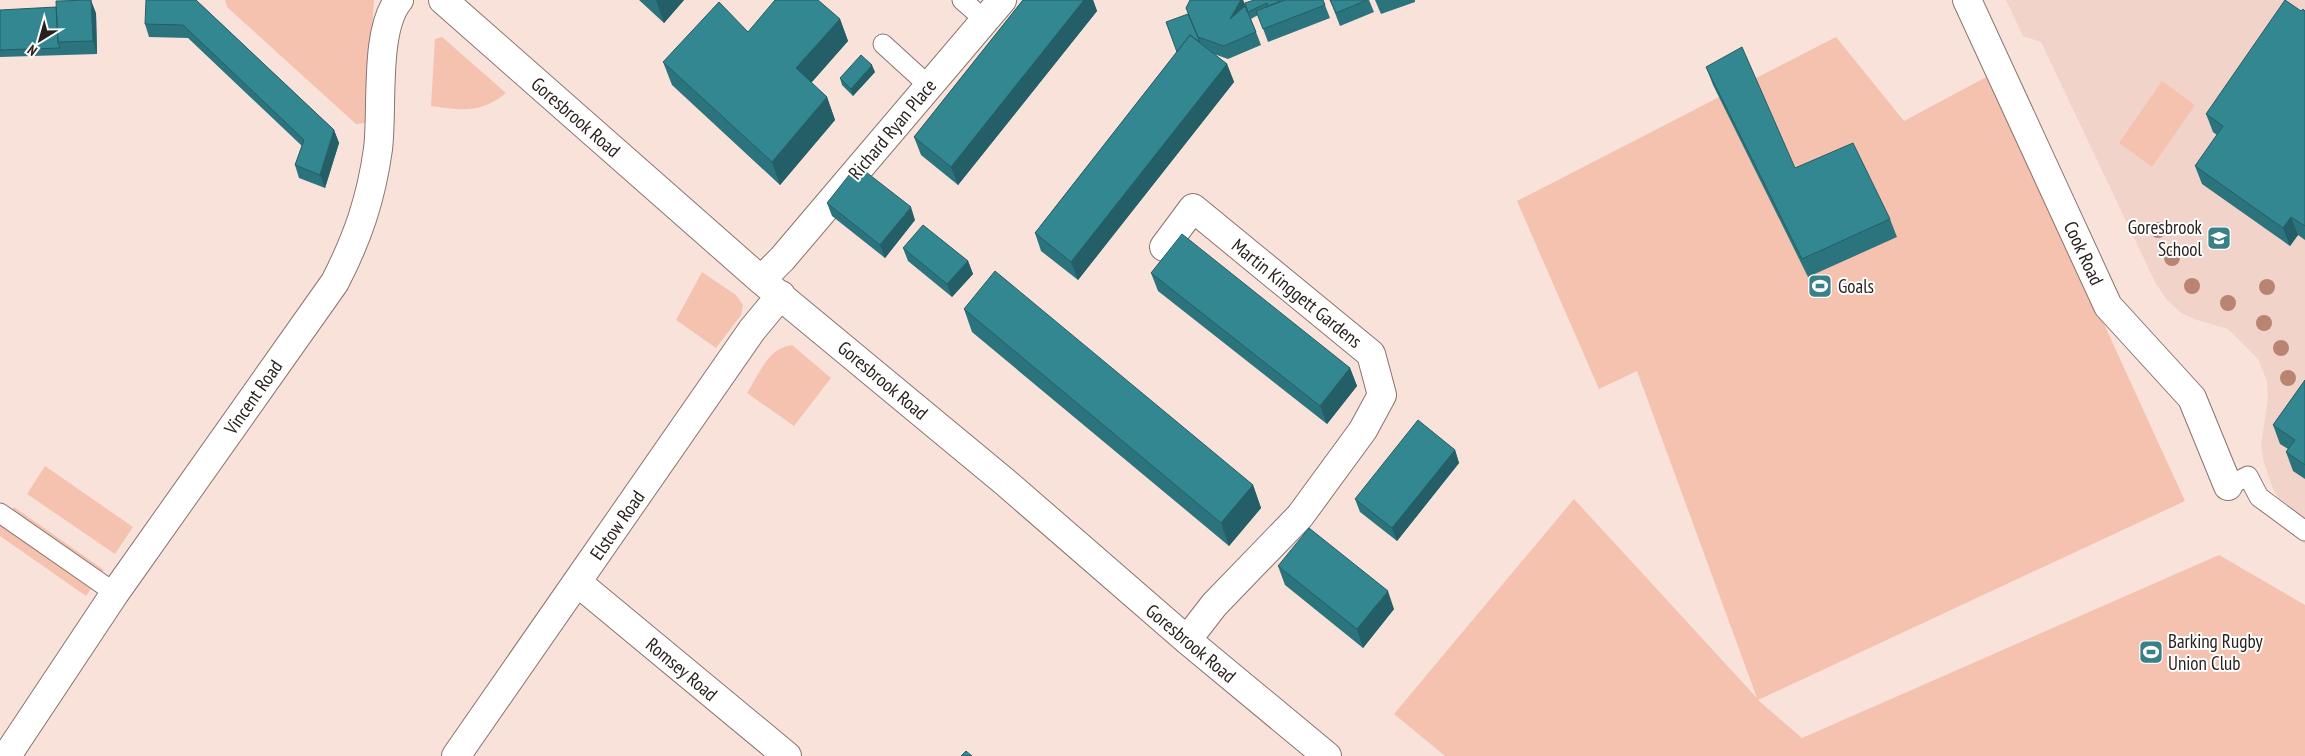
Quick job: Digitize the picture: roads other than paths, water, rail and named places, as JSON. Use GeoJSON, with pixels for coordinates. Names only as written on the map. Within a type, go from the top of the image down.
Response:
{"type":"FeatureCollection","features":[{"type":"Feature","properties":{"kind":"street","name":"Vincent Road"},"geometry":{"type":"LineString","coordinates":[[10,756],[10,751],[115,593],[335,282],[355,243],[371,189],[378,147],[384,45],[388,22],[400,0]]}},
{"type":"Feature","properties":{"kind":"street","name":"Goresbrook Road"},"geometry":{"type":"LineString","coordinates":[[443,0],[771,288],[1005,482],[1187,640],[1327,756]]}},
{"type":"Feature","properties":{"kind":"street","name":"Cook Road"},"geometry":{"type":"LineString","coordinates":[[1967,0],[2108,306],[2192,398],[2228,486]]}},
{"type":"Feature","properties":{"kind":"street","name":"Richard Ryan Place"},"geometry":{"type":"LineString","coordinates":[[771,288],[782,259],[993,10]]}},
{"type":"Feature","properties":{"kind":"street","name":"Martin Kinggett Gardens"},"geometry":{"type":"LineString","coordinates":[[1164,247],[1193,208],[1371,354],[1382,395],[1363,430],[1300,516],[1214,605],[1187,640]]}},
{"type":"Feature","properties":{"kind":"street","name":"Elstow Road"},"geometry":{"type":"LineString","coordinates":[[456,756],[752,330],[771,288]]}},
{"type":"Feature","properties":{"kind":"street","name":"Romsey Road"},"geometry":{"type":"LineString","coordinates":[[577,582],[787,756]]}},
{"type":"Feature","properties":{"kind":"lane"},"geometry":{"type":"LineString","coordinates":[[962,0],[993,10]]}},
{"type":"Feature","properties":{"kind":"lane"},"geometry":{"type":"LineString","coordinates":[[883,44],[929,86]]}},
{"type":"Feature","properties":{"kind":"lane"},"geometry":{"type":"LineString","coordinates":[[2228,486],[2248,476],[2259,497],[2305,531]]}},
{"type":"Feature","properties":{"kind":"lane"},"geometry":{"type":"LineString","coordinates":[[0,513],[115,593]]}},
{"type":"Feature","properties":{"kind":"place","name":"Goresbrook School"},"geometry":{"type":"Point","coordinates":[2219,238]}},
{"type":"Feature","properties":{"kind":"place","name":"Goals"},"geometry":{"type":"Point","coordinates":[1820,286]}},
{"type":"Feature","properties":{"kind":"place","name":"Barking Rugby Union Club"},"geometry":{"type":"Point","coordinates":[2151,652]}}]}
